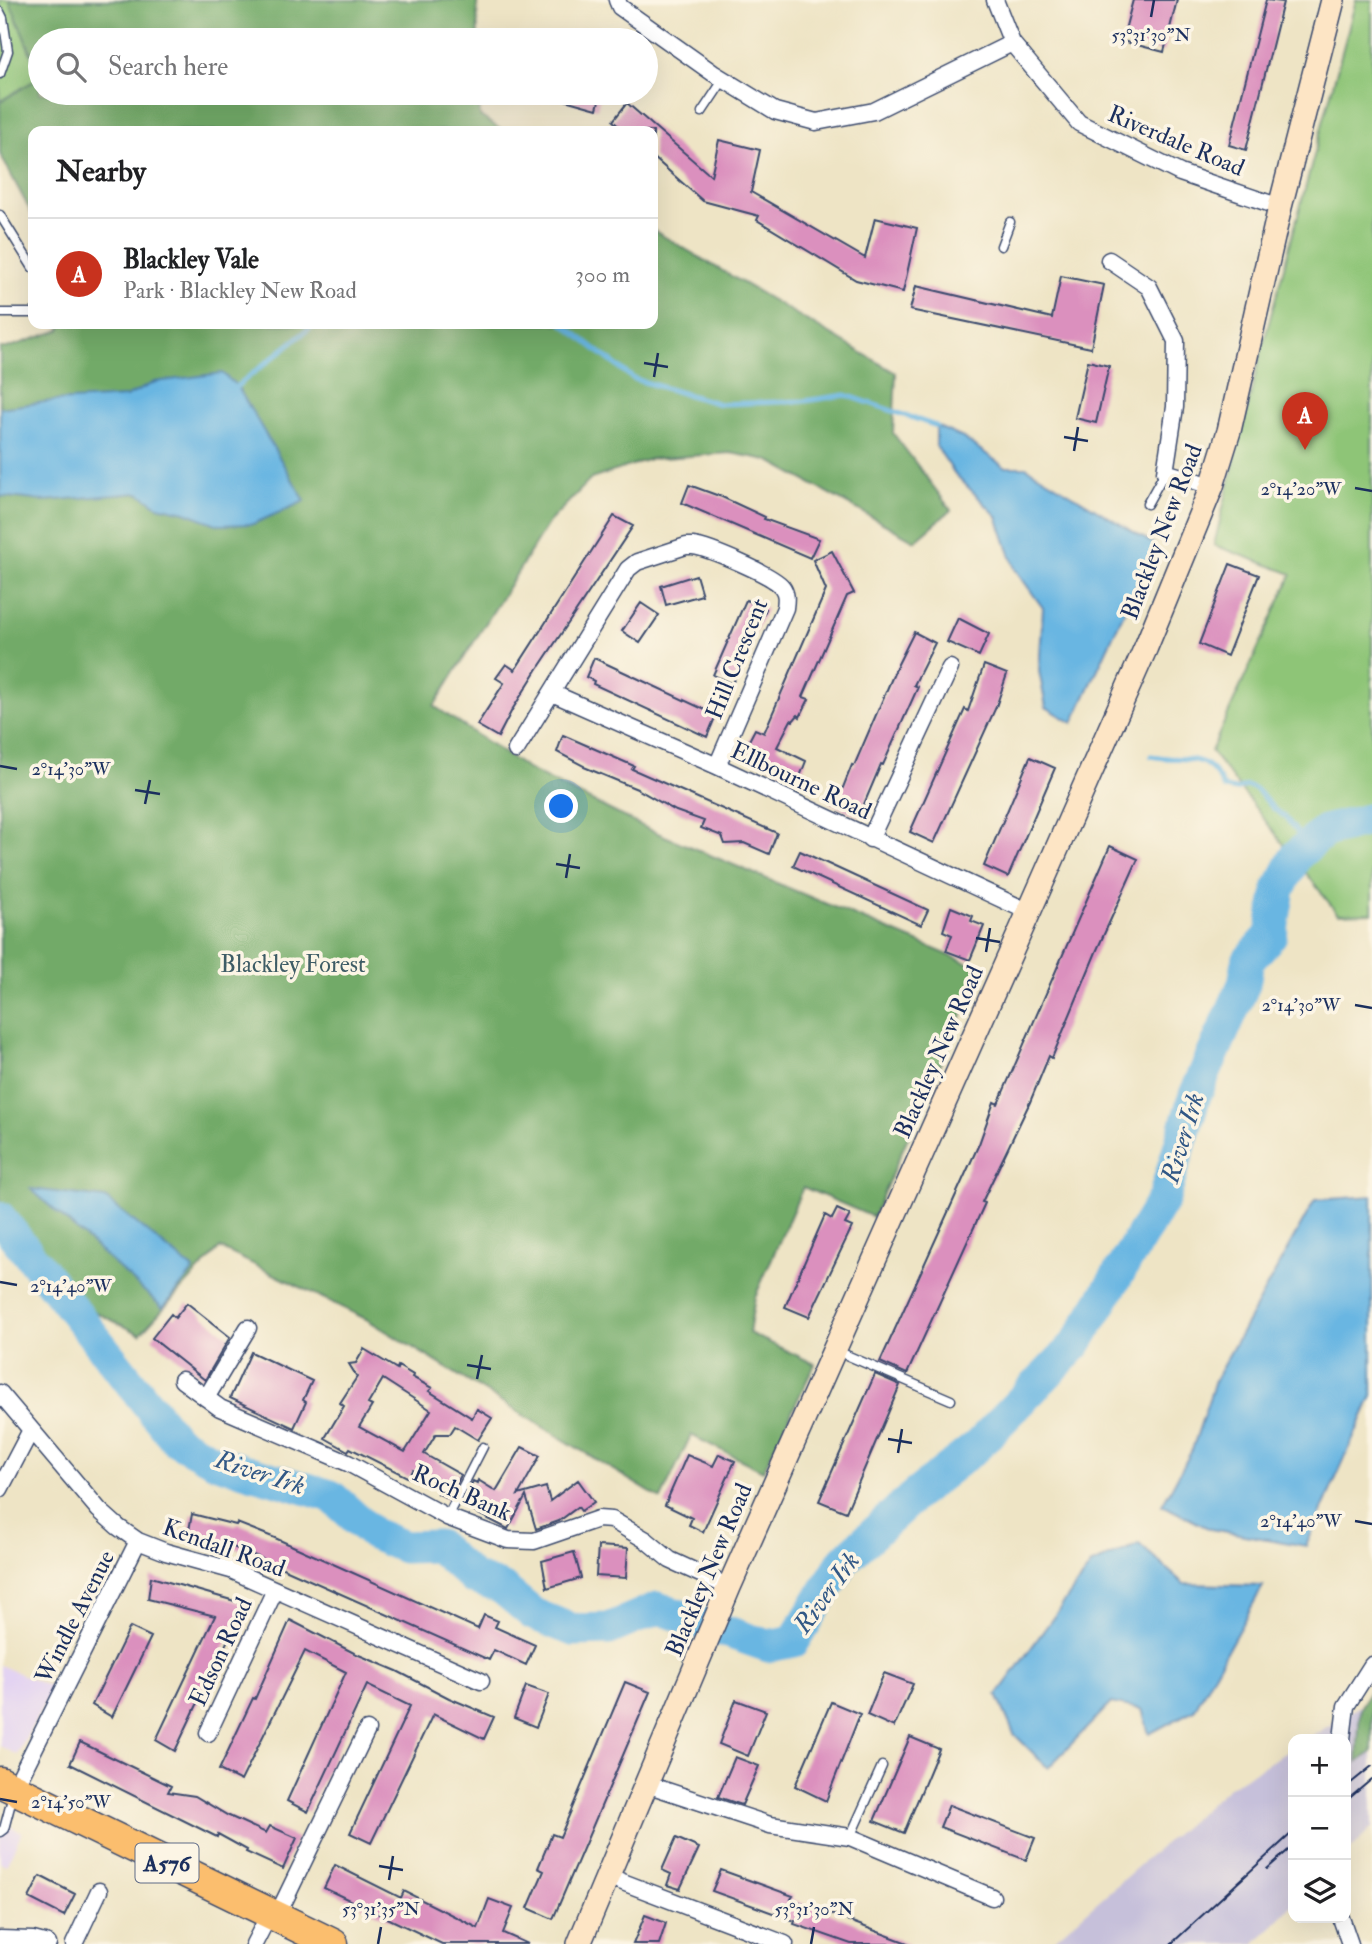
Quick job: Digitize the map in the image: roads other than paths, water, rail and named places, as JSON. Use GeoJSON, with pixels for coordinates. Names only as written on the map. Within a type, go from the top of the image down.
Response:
{"type":"FeatureCollection","features":[{"type":"Feature","properties":{"kind":"highway","name":"A576"},"geometry":{"type":"LineString","coordinates":[[7,1786],[333,1944]]}},
{"type":"Feature","properties":{"kind":"street"},"geometry":{"type":"LineString","coordinates":[[617,0],[620,7],[650,28]]}},
{"type":"Feature","properties":{"kind":"street","name":"Riverdale Road"},"geometry":{"type":"LineString","coordinates":[[995,0],[1012,43],[1079,123],[1180,173],[1280,207]]}},
{"type":"Feature","properties":{"kind":"street","name":"Blackley New Road"},"geometry":{"type":"LineString","coordinates":[[579,1944],[719,1610],[1146,647],[1212,486],[1229,431],[1280,207],[1334,0]]}},
{"type":"Feature","properties":{"kind":"street"},"geometry":{"type":"LineString","coordinates":[[658,33],[775,111],[816,122],[874,111],[1012,43]]}},
{"type":"Feature","properties":{"kind":"street"},"geometry":{"type":"LineString","coordinates":[[1110,260],[1149,287],[1176,341],[1175,407],[1165,472],[1212,486]]}},
{"type":"Feature","properties":{"kind":"street","name":"Hill Crescent"},"geometry":{"type":"LineString","coordinates":[[516,750],[628,569],[637,562],[693,546],[768,576],[783,588],[786,597],[785,608],[717,766]]}},
{"type":"Feature","properties":{"kind":"street"},"geometry":{"type":"LineString","coordinates":[[870,839],[950,668]]}},
{"type":"Feature","properties":{"kind":"street","name":"Ellbourne Road"},"geometry":{"type":"LineString","coordinates":[[552,693],[717,766],[1029,912]]}},
{"type":"Feature","properties":{"kind":"street"},"geometry":{"type":"LineString","coordinates":[[206,1398],[248,1328]]}},
{"type":"Feature","properties":{"kind":"street","name":"Roch Bank"},"geometry":{"type":"LineString","coordinates":[[182,1380],[220,1408],[348,1463],[447,1517],[508,1540],[534,1541],[598,1519],[612,1520],[646,1540],[670,1560],[729,1587]]}},
{"type":"Feature","properties":{"kind":"street","name":"Kendall Road"},"geometry":{"type":"LineString","coordinates":[[0,1394],[99,1510],[138,1541],[166,1552],[231,1570],[481,1681]]}},
{"type":"Feature","properties":{"kind":"street"},"geometry":{"type":"LineString","coordinates":[[0,1489],[31,1430]]}},
{"type":"Feature","properties":{"kind":"street","name":"Windle Avenue"},"geometry":{"type":"LineString","coordinates":[[7,1786],[138,1541]]}},
{"type":"Feature","properties":{"kind":"street","name":"Edson Road"},"geometry":{"type":"LineString","coordinates":[[208,1734],[275,1590]]}},
{"type":"Feature","properties":{"kind":"street"},"geometry":{"type":"LineString","coordinates":[[1343,1734],[1346,1706],[1372,1665]]}},
{"type":"Feature","properties":{"kind":"street"},"geometry":{"type":"LineString","coordinates":[[254,1944],[273,1915],[367,1730]]}},
{"type":"Feature","properties":{"kind":"street"},"geometry":{"type":"LineString","coordinates":[[646,1784],[770,1825],[849,1837],[992,1897]]}},
{"type":"Feature","properties":{"kind":"street"},"geometry":{"type":"LineString","coordinates":[[607,1876],[785,1944]]}},
{"type":"Feature","properties":{"kind":"street"},"geometry":{"type":"LineString","coordinates":[[74,1944],[99,1891]]}},
{"type":"Feature","properties":{"kind":"street"},"geometry":{"type":"LineString","coordinates":[[1342,1923],[1350,1944]]}},
{"type":"Feature","properties":{"kind":"street"},"geometry":{"type":"LineString","coordinates":[[0,1939],[33,1940],[47,1944]]}},
{"type":"Feature","properties":{"kind":"lane"},"geometry":{"type":"LineString","coordinates":[[0,12],[4,18],[8,51],[0,74]]}},
{"type":"Feature","properties":{"kind":"lane"},"geometry":{"type":"LineString","coordinates":[[702,112],[724,79]]}},
{"type":"Feature","properties":{"kind":"lane"},"geometry":{"type":"LineString","coordinates":[[0,215],[28,260]]}},
{"type":"Feature","properties":{"kind":"lane"},"geometry":{"type":"LineString","coordinates":[[1000,246],[1010,222]]}},
{"type":"Feature","properties":{"kind":"lane"},"geometry":{"type":"LineString","coordinates":[[0,313],[28,313]]}},
{"type":"Feature","properties":{"kind":"lane"},"geometry":{"type":"LineString","coordinates":[[1147,504],[1165,472]]}},
{"type":"Feature","properties":{"kind":"lane"},"geometry":{"type":"LineString","coordinates":[[835,1350],[951,1400]]}},
{"type":"Feature","properties":{"kind":"lane"},"geometry":{"type":"LineString","coordinates":[[447,1517],[483,1447]]}},
{"type":"Feature","properties":{"kind":"lane"},"geometry":{"type":"LineString","coordinates":[[849,1837],[882,1766]]}},
{"type":"Feature","properties":{"kind":"lane"},"geometry":{"type":"LineString","coordinates":[[0,1832],[5,1829],[7,1786]]}},
{"type":"Feature","properties":{"kind":"water"},"geometry":{"type":"Polygon","coordinates":[[[222,373],[237,386],[305,501],[253,524],[219,525],[185,512],[158,506],[139,493],[44,501],[0,496],[0,408],[53,401],[126,397],[155,382],[222,373]]]}},
{"type":"Feature","properties":{"kind":"water"},"geometry":{"type":"Polygon","coordinates":[[[936,426],[963,438],[1005,467],[1026,467],[1155,545],[1073,723],[1046,707],[1039,671],[1043,608],[1015,569],[997,516],[955,474],[936,446],[936,426]]]}},
{"type":"Feature","properties":{"kind":"water"},"geometry":{"type":"Polygon","coordinates":[[[31,1189],[105,1198],[194,1270],[163,1308],[31,1189]]]}},
{"type":"Feature","properties":{"kind":"water"},"geometry":{"type":"Polygon","coordinates":[[[1372,1196],[1372,1396],[1306,1546],[1210,1529],[1162,1505],[1192,1450],[1216,1378],[1315,1200],[1372,1196]]]}},
{"type":"Feature","properties":{"kind":"water"},"geometry":{"type":"Polygon","coordinates":[[[1139,1544],[1184,1584],[1263,1586],[1194,1710],[1149,1734],[1142,1709],[1111,1703],[1048,1768],[1014,1734],[997,1695],[1092,1564],[1139,1544]]]}},
{"type":"Feature","properties":{"kind":"waterway"},"geometry":{"type":"LineString","coordinates":[[237,386],[309,329]]}},
{"type":"Feature","properties":{"kind":"waterway"},"geometry":{"type":"LineString","coordinates":[[569,329],[634,379],[720,404],[804,401],[846,395],[936,426]]}},
{"type":"Feature","properties":{"kind":"waterway"},"geometry":{"type":"LineString","coordinates":[[1151,756],[1195,760],[1210,768],[1224,788],[1236,790],[1247,786],[1256,789],[1285,817],[1308,846]]}},
{"type":"Feature","properties":{"kind":"waterway","name":"River Irk"},"geometry":{"type":"LineString","coordinates":[[0,1218],[176,1440],[217,1462],[331,1496],[373,1534],[404,1547],[438,1546],[473,1578],[502,1588],[533,1614],[573,1630],[609,1629],[658,1608],[768,1646],[794,1641],[844,1560],[915,1495],[977,1446],[1076,1344],[1164,1198],[1195,1095],[1244,984],[1248,961],[1271,935],[1279,889],[1296,856],[1325,831],[1372,819]]}},
{"type":"Feature","properties":{"kind":"tram line"},"geometry":{"type":"LineString","coordinates":[[1351,1783],[1372,1766]]}},
{"type":"Feature","properties":{"kind":"tram line"},"geometry":{"type":"LineString","coordinates":[[1351,1797],[1372,1779]]}},
{"type":"Feature","properties":{"kind":"tram line"},"geometry":{"type":"LineString","coordinates":[[1171,1944],[1288,1837]]}},
{"type":"Feature","properties":{"kind":"tram line"},"geometry":{"type":"LineString","coordinates":[[1267,1869],[1288,1850]]}},
{"type":"Feature","properties":{"kind":"place","name":"Blackley Vale"},"geometry":{"type":"Point","coordinates":[1305,450]}},
{"type":"Feature","properties":{"kind":"park label","name":"Blackley Forest"},"geometry":{"type":"Point","coordinates":[293,964]}}]}
